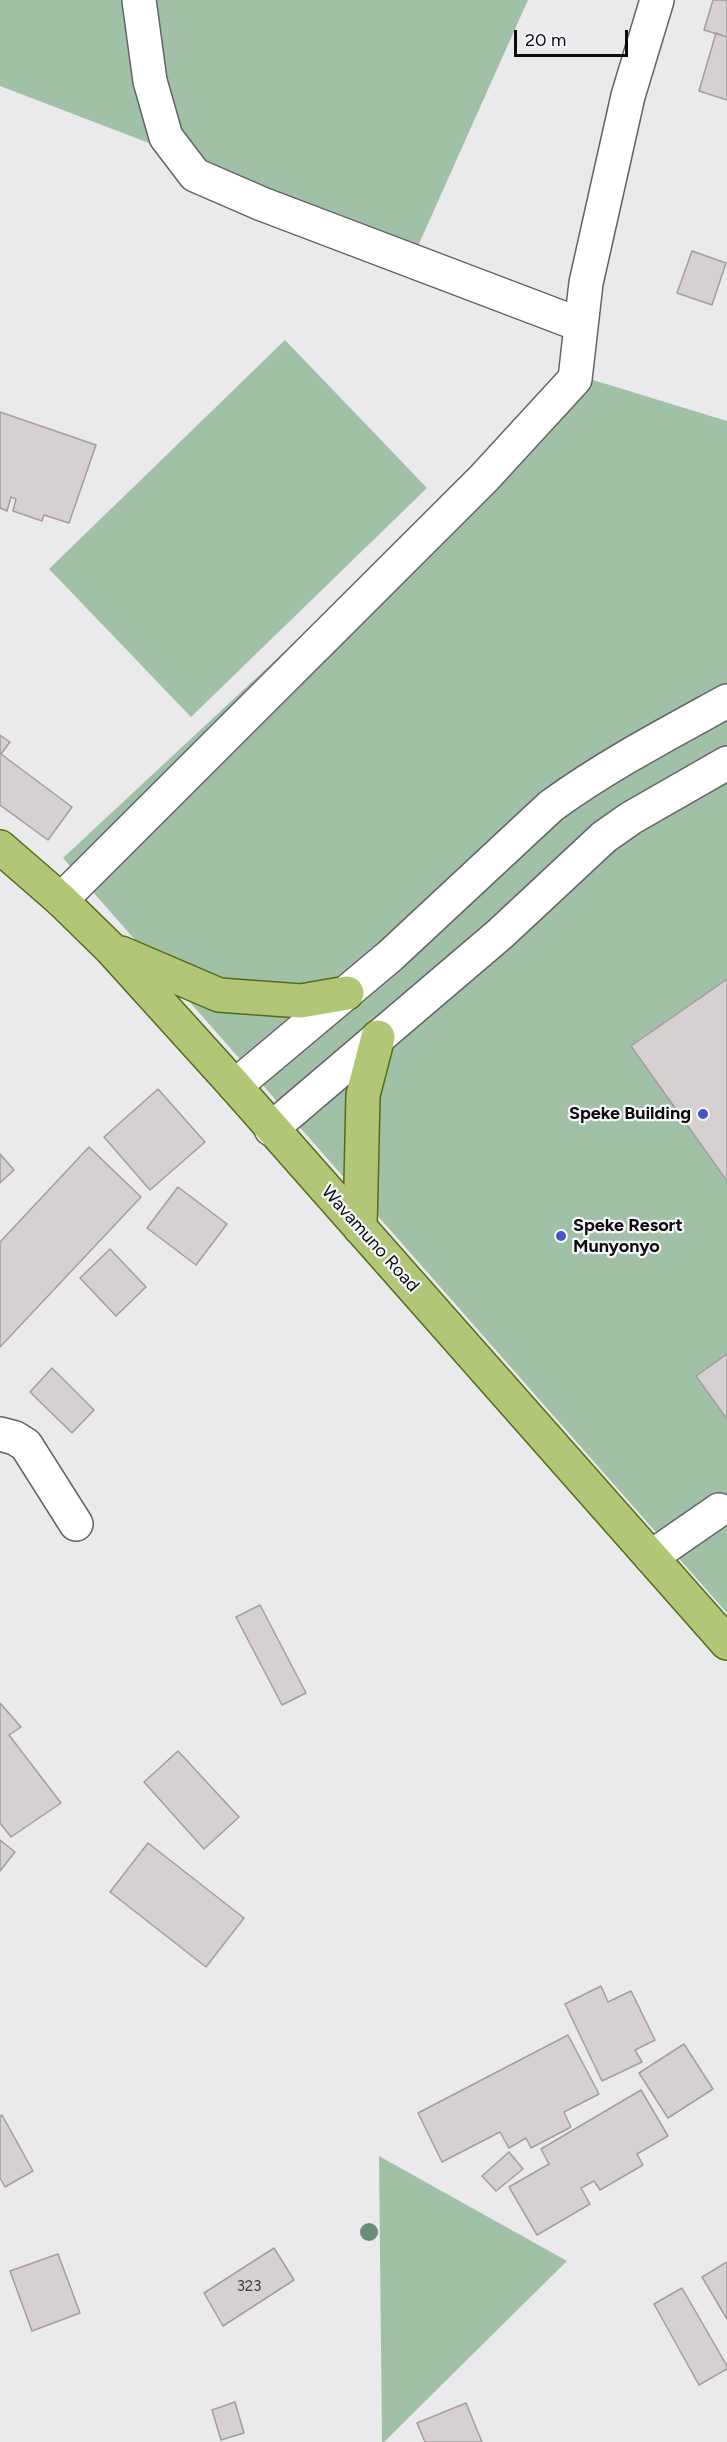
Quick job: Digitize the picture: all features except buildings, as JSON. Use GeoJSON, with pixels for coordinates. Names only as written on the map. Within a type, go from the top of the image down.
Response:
{"type":"FeatureCollection","features":[{"type":"Feature","properties":{"kind":"main road","name":"Wavamuno Road"},"geometry":{"type":"LineString","coordinates":[[0,847],[61,900],[111,949],[727,1643]]}},
{"type":"Feature","properties":{"kind":"main road"},"geometry":{"type":"LineString","coordinates":[[111,949],[219,995],[301,1001],[347,993]]}},
{"type":"Feature","properties":{"kind":"main road"},"geometry":{"type":"LineString","coordinates":[[360,1228],[363,1095],[378,1037]]}},
{"type":"Feature","properties":{"kind":"street"},"geometry":{"type":"LineString","coordinates":[[139,0],[150,81],[166,137],[195,175],[262,204],[581,325]]}},
{"type":"Feature","properties":{"kind":"street"},"geometry":{"type":"LineString","coordinates":[[61,900],[484,478],[575,379],[586,283],[628,96],[657,0]]}},
{"type":"Feature","properties":{"kind":"street"},"geometry":{"type":"LineString","coordinates":[[235,1086],[347,993],[551,806],[572,790],[727,701]]}},
{"type":"Feature","properties":{"kind":"street"},"geometry":{"type":"LineString","coordinates":[[271,1130],[500,934],[604,837],[631,818],[727,763]]}},
{"type":"Feature","properties":{"kind":"street"},"geometry":{"type":"LineString","coordinates":[[0,1434],[15,1438],[26,1445],[76,1524]]}},
{"type":"Feature","properties":{"kind":"street"},"geometry":{"type":"LineString","coordinates":[[651,1557],[719,1510]]}},
{"type":"Feature","properties":{"kind":"green space"},"geometry":{"type":"Polygon","coordinates":[[[0,0],[528,0],[418,246],[0,86],[0,0]]]}},
{"type":"Feature","properties":{"kind":"green space"},"geometry":{"type":"Polygon","coordinates":[[[285,340],[427,488],[191,717],[49,569],[285,340]]]}},
{"type":"Feature","properties":{"kind":"green space","name":"Speke Resort Munyonyo"},"geometry":{"type":"Polygon","coordinates":[[[580,376],[727,421],[727,1613],[63,858],[580,376]]]}},
{"type":"Feature","properties":{"kind":"green space"},"geometry":{"type":"Polygon","coordinates":[[[379,2156],[567,2261],[384,2442],[382,2442],[379,2156]]]}},
{"type":"Feature","properties":{"kind":"place","name":"Speke Building"},"geometry":{"type":"Point","coordinates":[703,1114]}},
{"type":"Feature","properties":{"kind":"place","name":"Speke Resort Munyonyo"},"geometry":{"type":"Point","coordinates":[561,1236]}}]}
